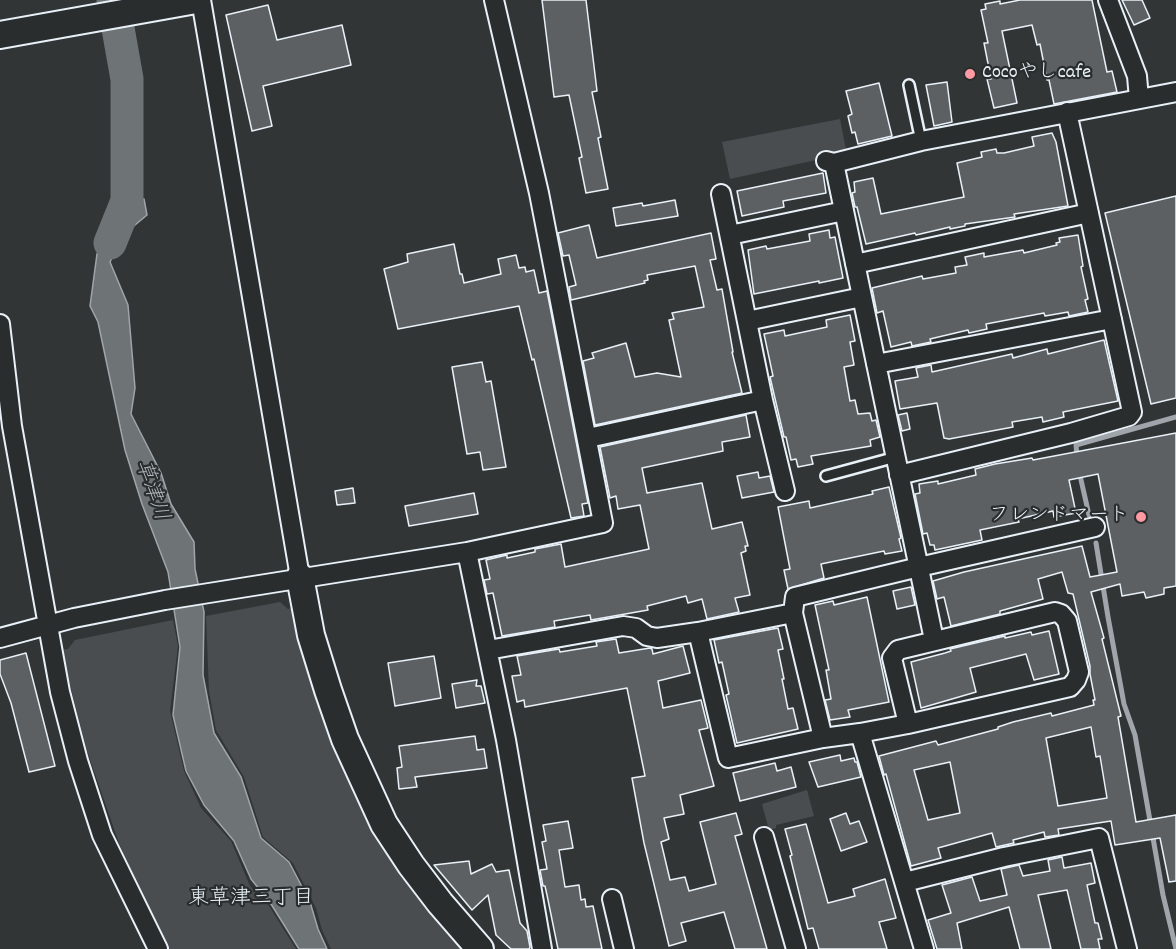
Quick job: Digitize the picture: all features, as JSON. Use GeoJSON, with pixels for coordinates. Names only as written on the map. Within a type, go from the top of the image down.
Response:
{"type":"FeatureCollection","features":[{"type":"Feature","properties":{"kind":"street"},"geometry":{"type":"LineString","coordinates":[[0,638],[74,618],[300,577],[467,552],[603,523],[539,194],[494,0]]}},
{"type":"Feature","properties":{"kind":"street"},"geometry":{"type":"LineString","coordinates":[[1108,0],[1137,76],[1139,99]]}},
{"type":"Feature","properties":{"kind":"street"},"geometry":{"type":"LineString","coordinates":[[0,35],[194,1],[311,635],[345,739],[384,824],[440,903],[480,949]]}},
{"type":"Feature","properties":{"kind":"street"},"geometry":{"type":"LineString","coordinates":[[934,640],[844,211],[830,162],[921,141],[1176,92]]}},
{"type":"Feature","properties":{"kind":"street"},"geometry":{"type":"LineString","coordinates":[[898,466],[1071,433],[1129,416],[1132,412],[1067,112]]}},
{"type":"Feature","properties":{"kind":"street"},"geometry":{"type":"LineString","coordinates":[[721,194],[785,491]]}},
{"type":"Feature","properties":{"kind":"street"},"geometry":{"type":"LineString","coordinates":[[730,236],[844,211]]}},
{"type":"Feature","properties":{"kind":"street"},"geometry":{"type":"LineString","coordinates":[[855,264],[1089,213]]}},
{"type":"Feature","properties":{"kind":"street"},"geometry":{"type":"LineString","coordinates":[[747,321],[862,297]]}},
{"type":"Feature","properties":{"kind":"street"},"geometry":{"type":"LineString","coordinates":[[876,364],[1112,319]]}},
{"type":"Feature","properties":{"kind":"street"},"geometry":{"type":"LineString","coordinates":[[0,324],[12,426],[60,692],[78,761],[102,835],[158,949]]}},
{"type":"Feature","properties":{"kind":"street"},"geometry":{"type":"LineString","coordinates":[[588,438],[764,400]]}},
{"type":"Feature","properties":{"kind":"street"},"geometry":{"type":"LineString","coordinates":[[823,738],[794,613],[795,597],[1095,527]]}},
{"type":"Feature","properties":{"kind":"street"},"geometry":{"type":"LineString","coordinates":[[467,552],[508,751],[542,949]]}},
{"type":"Feature","properties":{"kind":"street"},"geometry":{"type":"LineString","coordinates":[[698,632],[728,758],[823,738],[908,724],[1070,687],[1079,672],[1067,621],[1061,614],[1055,612],[898,650],[892,658],[908,724]]}},
{"type":"Feature","properties":{"kind":"street"},"geometry":{"type":"LineString","coordinates":[[488,650],[622,626],[636,628],[647,636],[657,638],[794,613]]}},
{"type":"Feature","properties":{"kind":"street"},"geometry":{"type":"LineString","coordinates":[[860,733],[924,949]]}},
{"type":"Feature","properties":{"kind":"street"},"geometry":{"type":"LineString","coordinates":[[764,837],[796,949]]}},
{"type":"Feature","properties":{"kind":"street"},"geometry":{"type":"LineString","coordinates":[[905,882],[1004,857],[1100,838],[1127,949]]}},
{"type":"Feature","properties":{"kind":"street"},"geometry":{"type":"LineString","coordinates":[[612,899],[624,949]]}},
{"type":"Feature","properties":{"kind":"lane"},"geometry":{"type":"LineString","coordinates":[[909,84],[921,141]]}},
{"type":"Feature","properties":{"kind":"lane"},"geometry":{"type":"LineString","coordinates":[[826,476],[898,466]]}},
{"type":"Feature","properties":{"kind":"shaded area"},"geometry":{"type":"Polygon","coordinates":[[[840,119],[846,150],[825,155],[825,158],[730,179],[722,142],[840,119]]]}},
{"type":"Feature","properties":{"kind":"shaded area"},"geometry":{"type":"Polygon","coordinates":[[[280,602],[288,609],[294,607],[317,702],[346,773],[468,949],[331,949],[322,930],[316,908],[293,863],[263,837],[244,777],[216,730],[209,691],[206,616],[280,602]]]}},
{"type":"Feature","properties":{"kind":"shaded area"},"geometry":{"type":"Polygon","coordinates":[[[173,620],[178,646],[170,711],[184,771],[201,808],[231,841],[250,886],[269,906],[296,949],[168,949],[153,921],[119,843],[87,751],[61,650],[68,649],[75,640],[173,620]]]}},
{"type":"Feature","properties":{"kind":"shaded area"},"geometry":{"type":"Polygon","coordinates":[[[807,790],[814,816],[776,825],[776,828],[769,830],[762,804],[807,790]]]}},
{"type":"Feature","properties":{"kind":"water"},"geometry":{"type":"Polygon","coordinates":[[[144,199],[147,215],[123,235],[110,262],[128,305],[135,388],[131,414],[161,473],[171,504],[194,542],[195,569],[204,612],[203,675],[214,733],[241,777],[261,838],[289,862],[310,902],[327,949],[299,949],[271,904],[251,879],[234,841],[204,805],[186,771],[173,715],[180,647],[168,572],[142,504],[125,450],[98,322],[90,306],[97,254],[110,226],[113,206],[144,199]]]}},
{"type":"Feature","properties":{"kind":"building"},"geometry":{"type":"Polygon","coordinates":[[[542,0],[586,0],[597,91],[592,92],[608,189],[586,193],[579,158],[582,157],[569,95],[554,97],[542,0]]]}},
{"type":"Feature","properties":{"kind":"building"},"geometry":{"type":"Polygon","coordinates":[[[1020,0],[1092,0],[1107,72],[1112,71],[1117,92],[1054,104],[1040,44],[1037,45],[1032,25],[1002,31],[1017,103],[994,108],[987,79],[991,79],[984,43],[988,43],[981,10],[986,9],[985,4],[1020,0]]]}},
{"type":"Feature","properties":{"kind":"building"},"geometry":{"type":"Polygon","coordinates":[[[1122,0],[1142,0],[1150,18],[1134,25],[1122,0]]]}},
{"type":"Feature","properties":{"kind":"building"},"geometry":{"type":"Polygon","coordinates":[[[268,5],[277,40],[342,25],[351,65],[263,86],[272,126],[252,131],[226,15],[268,5]]]}},
{"type":"Feature","properties":{"kind":"building"},"geometry":{"type":"Polygon","coordinates":[[[947,82],[952,122],[934,126],[926,85],[947,82]]]}},
{"type":"Feature","properties":{"kind":"building"},"geometry":{"type":"Polygon","coordinates":[[[879,83],[892,136],[858,144],[855,132],[852,133],[848,116],[852,114],[846,91],[879,83]]]}},
{"type":"Feature","properties":{"kind":"building"},"geometry":{"type":"Polygon","coordinates":[[[1052,133],[1056,142],[1068,206],[1014,214],[1015,217],[965,224],[965,226],[916,235],[915,233],[866,244],[852,193],[855,192],[854,182],[873,178],[881,214],[964,197],[957,163],[982,157],[981,152],[996,149],[997,153],[1004,153],[1034,146],[1032,137],[1052,133]]]}},
{"type":"Feature","properties":{"kind":"building"},"geometry":{"type":"Polygon","coordinates":[[[823,173],[826,193],[783,201],[784,207],[742,216],[737,191],[823,173]]]}},
{"type":"Feature","properties":{"kind":"building"},"geometry":{"type":"Polygon","coordinates":[[[1176,196],[1176,398],[1151,404],[1105,213],[1176,196]]]}},
{"type":"Feature","properties":{"kind":"building"},"geometry":{"type":"Polygon","coordinates":[[[675,200],[678,216],[616,226],[613,208],[642,203],[643,206],[675,200]]]}},
{"type":"Feature","properties":{"kind":"building"},"geometry":{"type":"Polygon","coordinates":[[[589,225],[597,258],[711,233],[716,259],[710,260],[717,290],[722,289],[732,352],[742,393],[595,425],[583,361],[594,358],[592,353],[626,343],[635,377],[657,373],[681,377],[669,320],[674,319],[672,313],[704,307],[695,266],[647,275],[648,280],[644,281],[645,283],[571,300],[569,287],[576,285],[569,255],[563,256],[558,233],[589,225]]]}},
{"type":"Feature","properties":{"kind":"building"},"geometry":{"type":"Polygon","coordinates":[[[829,230],[830,238],[835,237],[843,278],[754,294],[748,250],[810,241],[809,234],[829,230]]]}},
{"type":"Feature","properties":{"kind":"building"},"geometry":{"type":"Polygon","coordinates":[[[1078,235],[1088,312],[1069,316],[1068,312],[1045,316],[1044,313],[986,324],[987,329],[969,333],[968,330],[930,339],[931,342],[912,346],[911,342],[891,347],[883,311],[877,313],[872,288],[922,276],[923,279],[956,273],[955,267],[967,265],[965,257],[984,253],[984,257],[1023,250],[1024,253],[1057,245],[1056,243],[1060,242],[1059,238],[1078,235]]]}},
{"type":"Feature","properties":{"kind":"building"},"geometry":{"type":"Polygon","coordinates":[[[454,244],[464,283],[501,274],[498,259],[516,255],[519,268],[525,267],[526,272],[534,270],[539,293],[547,291],[588,503],[582,504],[584,516],[571,518],[534,359],[532,360],[519,306],[398,329],[384,269],[408,262],[407,254],[454,244]]]}},
{"type":"Feature","properties":{"kind":"building"},"geometry":{"type":"Polygon","coordinates":[[[850,315],[855,341],[850,342],[854,365],[844,367],[850,401],[855,400],[858,414],[870,413],[872,421],[876,420],[880,437],[870,440],[871,446],[811,456],[813,464],[798,467],[796,459],[791,460],[786,437],[784,437],[770,377],[773,376],[764,334],[784,330],[785,336],[827,327],[826,320],[850,315]]]}},
{"type":"Feature","properties":{"kind":"building"},"geometry":{"type":"Polygon","coordinates":[[[1104,340],[1118,401],[1063,412],[1064,417],[1043,422],[1042,417],[1012,422],[1013,427],[949,439],[944,438],[937,403],[900,409],[895,381],[918,377],[916,368],[931,365],[932,372],[1012,354],[1013,358],[1047,349],[1048,354],[1104,340]]]}},
{"type":"Feature","properties":{"kind":"building"},"geometry":{"type":"Polygon","coordinates":[[[482,362],[486,382],[491,381],[506,467],[483,470],[480,452],[467,454],[452,367],[482,362]]]}},
{"type":"Feature","properties":{"kind":"building"},"geometry":{"type":"Polygon","coordinates":[[[907,413],[910,429],[902,431],[898,415],[907,413]]]}},
{"type":"Feature","properties":{"kind":"building"},"geometry":{"type":"Polygon","coordinates":[[[746,415],[750,437],[722,442],[723,451],[642,468],[647,493],[702,483],[712,529],[742,522],[748,546],[745,546],[746,551],[741,553],[750,595],[735,598],[739,612],[707,619],[702,599],[688,603],[686,596],[647,606],[648,610],[591,620],[590,615],[554,621],[555,627],[502,636],[493,593],[487,594],[484,580],[490,579],[486,560],[507,555],[507,558],[561,544],[565,567],[649,549],[640,505],[618,509],[616,496],[610,498],[600,447],[746,415]]]}},
{"type":"Feature","properties":{"kind":"building"},"geometry":{"type":"Polygon","coordinates":[[[1176,433],[1176,586],[1164,588],[1164,594],[1146,598],[1144,592],[1122,596],[1120,584],[1091,592],[1104,638],[1102,639],[1121,716],[1118,717],[1136,822],[1176,815],[1176,881],[1169,882],[1160,838],[1115,845],[1111,821],[1058,829],[1059,835],[1045,837],[1044,832],[996,847],[992,833],[938,848],[941,858],[911,866],[879,756],[936,741],[938,745],[998,729],[998,727],[1013,722],[1051,713],[1052,716],[1094,705],[1090,666],[1073,594],[1068,593],[1062,572],[1038,579],[1043,599],[1000,611],[1000,614],[951,626],[944,597],[937,599],[933,581],[1082,546],[1090,577],[1117,572],[1098,474],[1069,480],[1076,513],[1054,517],[1053,511],[1018,519],[1019,522],[980,530],[982,540],[935,550],[934,545],[930,545],[927,533],[923,534],[915,494],[920,493],[919,484],[938,481],[938,484],[976,475],[975,469],[995,464],[1032,458],[1033,460],[1176,433]],[[1091,727],[1046,738],[1058,806],[1107,798],[1100,756],[1096,757],[1091,727]],[[950,762],[914,770],[928,820],[960,813],[950,762]]]}},
{"type":"Feature","properties":{"kind":"building"},"geometry":{"type":"Polygon","coordinates":[[[758,472],[759,478],[770,476],[774,492],[742,498],[737,476],[758,472]]]}},
{"type":"Feature","properties":{"kind":"building"},"geometry":{"type":"Polygon","coordinates":[[[889,487],[902,551],[885,554],[884,551],[821,564],[824,578],[788,589],[784,570],[790,569],[778,507],[809,501],[810,508],[873,494],[872,491],[889,487]]]}},
{"type":"Feature","properties":{"kind":"building"},"geometry":{"type":"Polygon","coordinates":[[[353,488],[355,503],[337,505],[335,491],[353,488]]]}},
{"type":"Feature","properties":{"kind":"building"},"geometry":{"type":"Polygon","coordinates":[[[474,493],[478,514],[409,526],[405,506],[474,493]]]}},
{"type":"Feature","properties":{"kind":"building"},"geometry":{"type":"Polygon","coordinates":[[[911,587],[915,605],[897,609],[893,591],[911,587]]]}},
{"type":"Feature","properties":{"kind":"building"},"geometry":{"type":"Polygon","coordinates":[[[867,597],[889,702],[848,710],[850,717],[830,720],[825,700],[831,699],[826,670],[829,670],[815,605],[833,601],[834,605],[867,597]]]}},
{"type":"Feature","properties":{"kind":"building"},"geometry":{"type":"Polygon","coordinates":[[[778,628],[783,649],[778,650],[784,679],[782,679],[788,709],[793,708],[798,729],[737,743],[726,695],[729,694],[722,662],[719,663],[714,640],[778,628]]]}},
{"type":"Feature","properties":{"kind":"building"},"geometry":{"type":"Polygon","coordinates":[[[1049,631],[1059,674],[1034,680],[1026,654],[970,668],[976,692],[921,708],[911,662],[951,651],[950,649],[1005,636],[1005,638],[1031,632],[1032,635],[1049,631]]]}},
{"type":"Feature","properties":{"kind":"building"},"geometry":{"type":"Polygon","coordinates":[[[616,639],[619,653],[650,648],[653,654],[683,646],[690,673],[658,681],[663,708],[701,700],[708,728],[699,730],[714,786],[680,795],[684,814],[664,818],[669,839],[661,842],[670,880],[685,877],[689,891],[716,884],[700,822],[736,813],[742,834],[735,836],[767,949],[735,949],[724,912],[681,923],[686,941],[669,946],[644,843],[632,778],[645,776],[627,688],[525,707],[524,700],[517,702],[512,676],[521,675],[517,656],[597,646],[596,642],[616,639]]]}},
{"type":"Feature","properties":{"kind":"building"},"geometry":{"type":"Polygon","coordinates":[[[26,653],[55,766],[29,772],[11,703],[0,674],[0,660],[26,653]]]}},
{"type":"Feature","properties":{"kind":"building"},"geometry":{"type":"Polygon","coordinates":[[[434,656],[441,698],[395,706],[388,663],[434,656]]]}},
{"type":"Feature","properties":{"kind":"building"},"geometry":{"type":"Polygon","coordinates":[[[477,680],[476,686],[481,686],[485,703],[456,708],[452,684],[477,680]]]}},
{"type":"Feature","properties":{"kind":"building"},"geometry":{"type":"Polygon","coordinates":[[[475,736],[477,750],[484,749],[487,768],[415,777],[417,787],[399,789],[397,768],[402,767],[399,746],[475,736]]]}},
{"type":"Feature","properties":{"kind":"building"},"geometry":{"type":"Polygon","coordinates":[[[840,755],[841,761],[854,758],[861,777],[818,787],[809,762],[840,755]]]}},
{"type":"Feature","properties":{"kind":"building"},"geometry":{"type":"Polygon","coordinates":[[[775,763],[777,771],[791,767],[796,787],[740,801],[733,773],[775,763]]]}},
{"type":"Feature","properties":{"kind":"building"},"geometry":{"type":"Polygon","coordinates":[[[846,813],[850,824],[859,821],[867,842],[841,851],[830,819],[846,813]]]}},
{"type":"Feature","properties":{"kind":"building"},"geometry":{"type":"Polygon","coordinates":[[[568,821],[573,848],[559,850],[565,887],[579,885],[581,900],[585,899],[586,907],[593,906],[602,949],[558,949],[540,870],[547,869],[542,842],[546,841],[543,825],[568,821]]]}},
{"type":"Feature","properties":{"kind":"building"},"geometry":{"type":"Polygon","coordinates":[[[806,824],[828,903],[855,896],[853,889],[885,879],[896,918],[879,922],[887,949],[819,949],[813,928],[808,929],[785,829],[806,824]]]}},
{"type":"Feature","properties":{"kind":"building"},"geometry":{"type":"Polygon","coordinates":[[[1062,857],[1064,868],[1091,863],[1095,883],[1087,885],[1095,923],[1098,923],[1102,939],[1098,939],[1100,949],[1081,949],[1067,890],[1038,895],[1051,949],[1020,949],[1009,907],[957,923],[962,949],[937,949],[928,920],[951,913],[942,885],[972,877],[980,901],[1007,895],[1001,869],[1019,865],[1023,876],[1050,871],[1048,860],[1062,857]]]}},
{"type":"Feature","properties":{"kind":"building"},"geometry":{"type":"Polygon","coordinates":[[[469,861],[471,874],[492,864],[496,872],[509,870],[520,923],[527,931],[529,949],[511,949],[496,935],[488,895],[472,910],[434,865],[469,861]]]}},
{"type":"Feature","properties":{"kind":"waterway","name":"草津川"},"geometry":{"type":"LineString","coordinates":[[110,243],[127,201],[127,79],[113,0]]}},
{"type":"Feature","properties":{"kind":"waterway"},"geometry":{"type":"LineString","coordinates":[[1077,456],[1076,445],[1176,417]]}},
{"type":"Feature","properties":{"kind":"waterway"},"geometry":{"type":"LineString","coordinates":[[1079,471],[1089,515]]}},
{"type":"Feature","properties":{"kind":"waterway"},"geometry":{"type":"LineString","coordinates":[[1096,543],[1124,704],[1135,735],[1163,895],[1176,949]]}},
{"type":"Feature","properties":{"kind":"place","name":"Cocoやしcafe"},"geometry":{"type":"Point","coordinates":[970,74]}},
{"type":"Feature","properties":{"kind":"place","name":"フレンドマート"},"geometry":{"type":"Point","coordinates":[1141,517]}},
{"type":"Feature","properties":{"kind":"district","name":"東草津三丁目"},"geometry":{"type":"Point","coordinates":[251,900]}}]}
